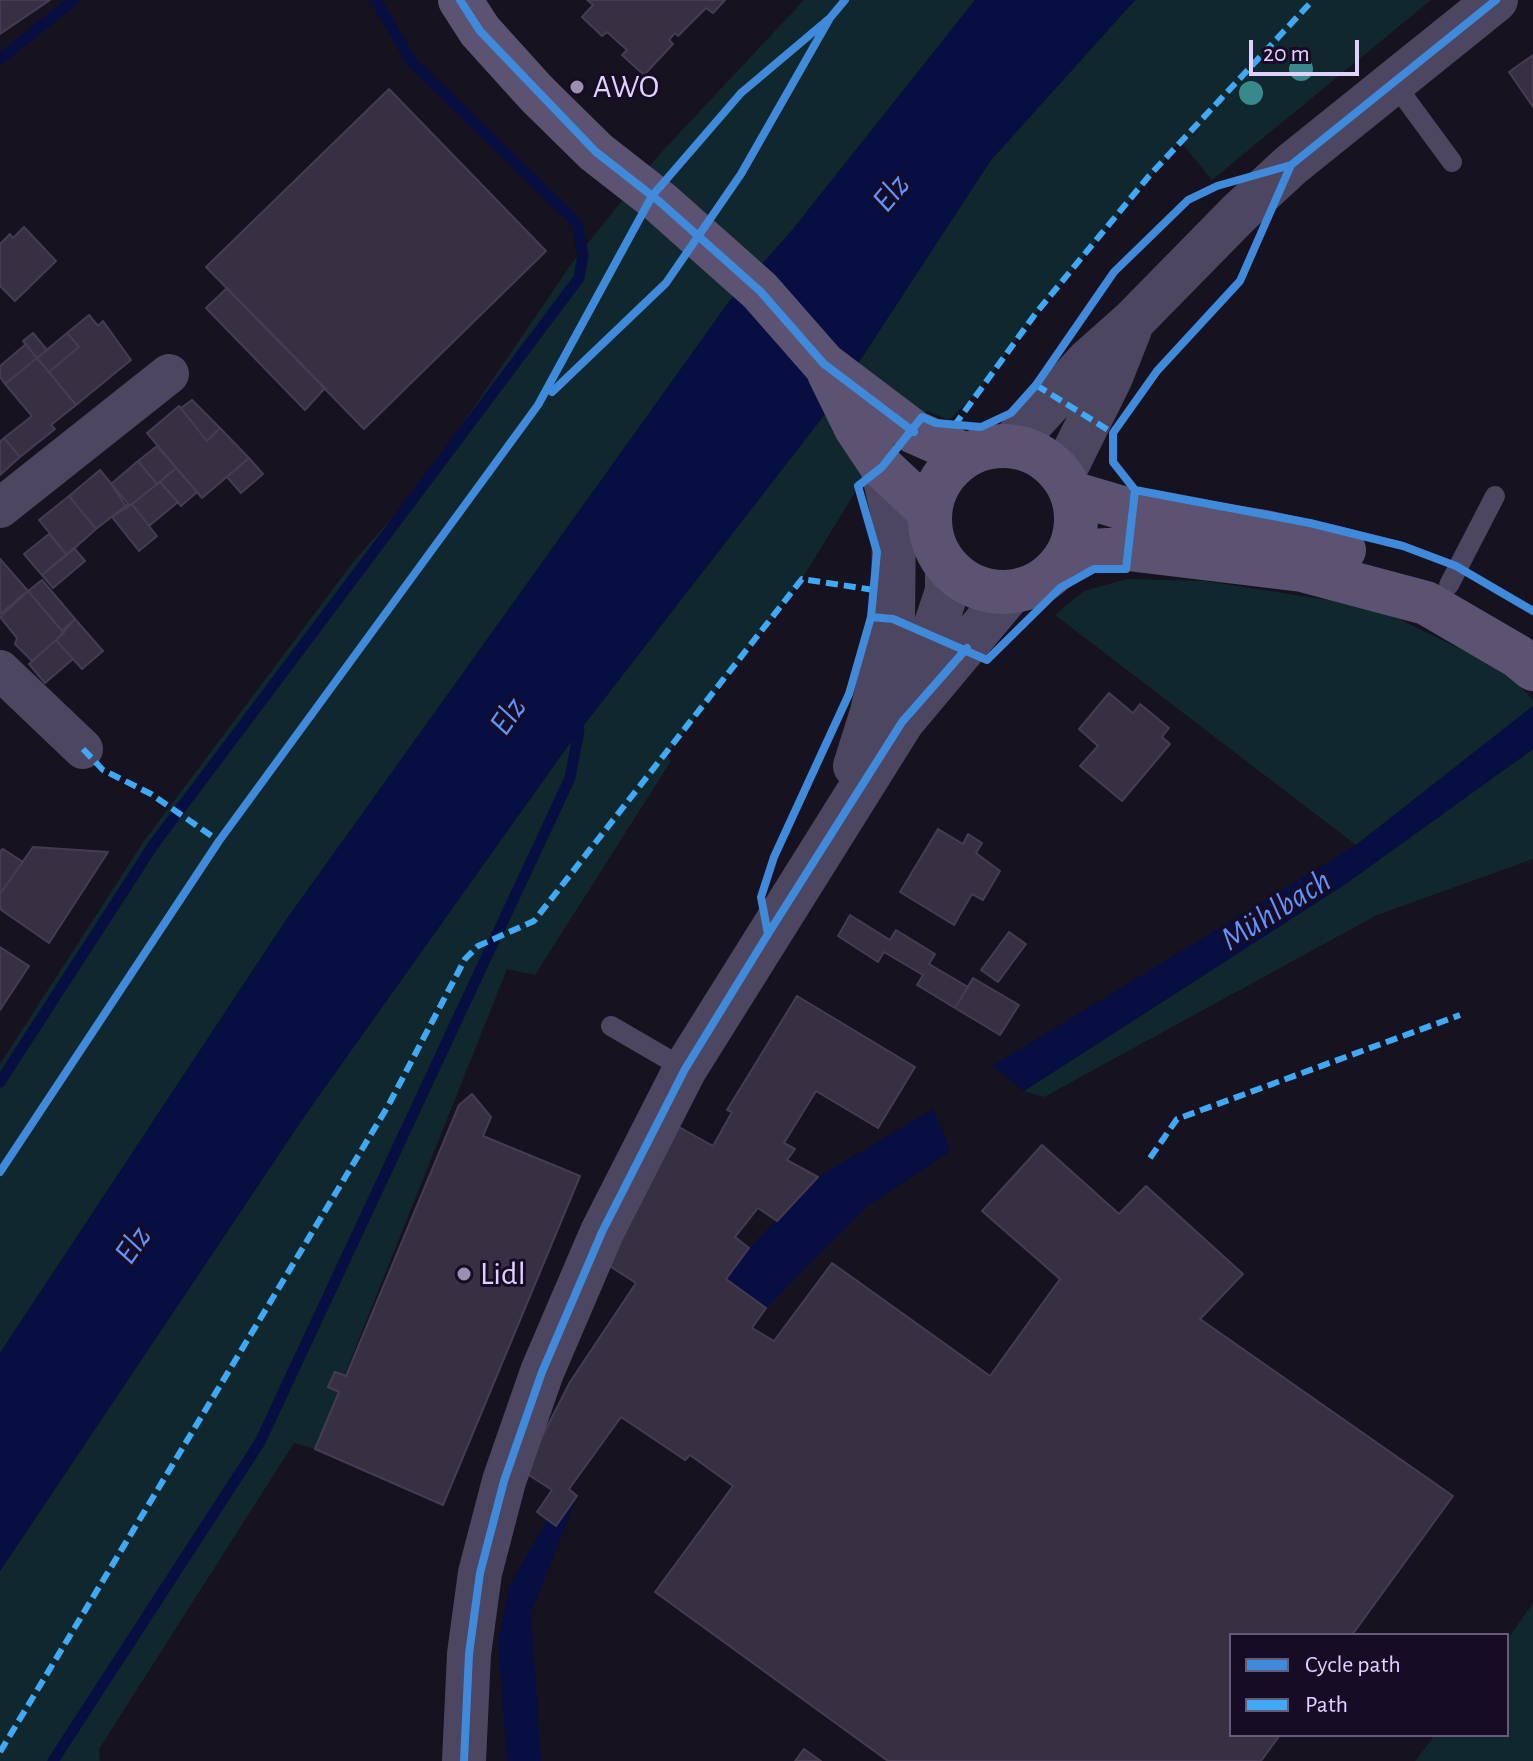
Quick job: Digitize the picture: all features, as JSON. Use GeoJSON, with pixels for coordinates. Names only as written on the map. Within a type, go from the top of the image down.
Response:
{"type":"FeatureCollection","features":[{"type":"Feature","properties":{"kind":"main road"},"geometry":{"type":"LineString","coordinates":[[460,0],[480,31],[537,94],[615,168],[660,202],[760,291],[871,419],[882,467],[930,512]]}},
{"type":"Feature","properties":{"kind":"main road"},"geometry":{"type":"LineString","coordinates":[[871,419],[914,432],[966,455]]}},
{"type":"Feature","properties":{"kind":"main road"},"geometry":{"type":"LineString","coordinates":[[1010,446],[1030,451],[1048,461],[1067,485],[1076,513],[1069,552],[1044,580],[1010,593],[984,591],[964,582],[947,568],[930,530],[930,512],[940,481],[966,455],[983,449],[1010,446]]}},
{"type":"Feature","properties":{"kind":"main road"},"geometry":{"type":"LineString","coordinates":[[1067,485],[1133,511],[1265,532],[1360,554],[1449,585],[1533,631]]}},
{"type":"Feature","properties":{"kind":"main road"},"geometry":{"type":"LineString","coordinates":[[1069,552],[1128,549],[1302,570],[1426,603],[1517,656],[1533,669]]}},
{"type":"Feature","properties":{"kind":"street"},"geometry":{"type":"LineString","coordinates":[[1010,446],[1089,360],[1133,321],[1249,204],[1496,0]]}},
{"type":"Feature","properties":{"kind":"street"},"geometry":{"type":"LineString","coordinates":[[1067,485],[1133,321]]}},
{"type":"Feature","properties":{"kind":"street"},"geometry":{"type":"LineString","coordinates":[[0,508],[169,374]]}},
{"type":"Feature","properties":{"kind":"street"},"geometry":{"type":"LineString","coordinates":[[830,837],[872,712],[893,619],[894,519],[882,467]]}},
{"type":"Feature","properties":{"kind":"street"},"geometry":{"type":"LineString","coordinates":[[902,722],[947,591],[947,568]]}},
{"type":"Feature","properties":{"kind":"street"},"geometry":{"type":"LineString","coordinates":[[464,1761],[469,1654],[480,1573],[504,1481],[542,1372],[602,1232],[685,1069],[902,722],[1010,593]]}},
{"type":"Feature","properties":{"kind":"street"},"geometry":{"type":"LineString","coordinates":[[0,670],[83,749]]}},
{"type":"Feature","properties":{"kind":"lane"},"geometry":{"type":"LineString","coordinates":[[1394,83],[1452,162]]}},
{"type":"Feature","properties":{"kind":"lane"},"geometry":{"type":"LineString","coordinates":[[1449,585],[1495,496]]}},
{"type":"Feature","properties":{"kind":"lane"},"geometry":{"type":"LineString","coordinates":[[611,1026],[685,1069]]}},
{"type":"Feature","properties":{"kind":"shaded area"},"geometry":{"type":"Polygon","coordinates":[[[804,0],[975,0],[793,229],[728,303],[286,920],[0,1353],[0,1064],[144,841],[353,562],[420,486],[572,263],[657,157],[804,0]]]}},
{"type":"Feature","properties":{"kind":"shaded area"},"geometry":{"type":"Polygon","coordinates":[[[1135,0],[1431,0],[1212,180],[1180,141],[1036,313],[978,392],[949,420],[927,411],[914,432],[882,467],[868,471],[802,579],[666,755],[671,761],[535,975],[507,969],[315,1449],[294,1443],[99,1749],[100,1761],[0,1761],[0,1571],[306,1114],[570,743],[825,414],[991,160],[1135,0]]]}},
{"type":"Feature","properties":{"kind":"shaded area"},"geometry":{"type":"Polygon","coordinates":[[[1127,579],[1205,581],[1374,607],[1477,657],[1515,681],[1533,700],[1533,706],[1356,845],[1055,615],[1084,591],[1127,579]]]}},
{"type":"Feature","properties":{"kind":"shaded area"},"geometry":{"type":"Polygon","coordinates":[[[1533,749],[1533,859],[1377,915],[1044,1097],[1024,1091],[1347,883],[1533,749]]]}},
{"type":"Feature","properties":{"kind":"shaded area"},"geometry":{"type":"Polygon","coordinates":[[[1533,1603],[1533,1761],[1415,1761],[1433,1737],[1509,1737],[1509,1637],[1533,1603]]]}},
{"type":"Feature","properties":{"kind":"water","name":"Elz"},"geometry":{"type":"Polygon","coordinates":[[[975,0],[1135,0],[991,160],[825,414],[570,743],[306,1114],[0,1571],[0,1353],[286,920],[728,303],[793,229],[975,0]]]}},
{"type":"Feature","properties":{"kind":"water","name":"Mühlbach"},"geometry":{"type":"Polygon","coordinates":[[[1533,706],[1533,749],[1347,883],[1024,1091],[992,1066],[1356,845],[1533,706]]]}},
{"type":"Feature","properties":{"kind":"water"},"geometry":{"type":"Polygon","coordinates":[[[933,1109],[951,1151],[866,1207],[766,1308],[726,1279],[749,1248],[818,1177],[933,1109]]]}},
{"type":"Feature","properties":{"kind":"water"},"geometry":{"type":"Polygon","coordinates":[[[577,1496],[531,1613],[541,1761],[507,1761],[498,1641],[509,1587],[547,1519],[557,1526],[577,1496]]]}},
{"type":"Feature","properties":{"kind":"building"},"geometry":{"type":"Polygon","coordinates":[[[0,0],[50,0],[0,34],[0,0]]]}},
{"type":"Feature","properties":{"kind":"building"},"geometry":{"type":"Polygon","coordinates":[[[587,0],[725,0],[713,13],[706,8],[678,36],[675,33],[669,40],[673,44],[644,75],[622,55],[627,50],[607,32],[602,36],[582,17],[593,5],[587,0]]]}},
{"type":"Feature","properties":{"kind":"building"},"geometry":{"type":"Polygon","coordinates":[[[1533,55],[1533,107],[1509,72],[1533,55]]]}},
{"type":"Feature","properties":{"kind":"building"},"geometry":{"type":"Polygon","coordinates":[[[389,89],[546,251],[364,429],[206,267],[389,89]]]}},
{"type":"Feature","properties":{"kind":"building"},"geometry":{"type":"Polygon","coordinates":[[[24,227],[56,261],[15,301],[0,286],[0,244],[10,234],[13,238],[24,227]]]}},
{"type":"Feature","properties":{"kind":"building"},"geometry":{"type":"Polygon","coordinates":[[[227,288],[325,388],[305,410],[206,308],[227,288]]]}},
{"type":"Feature","properties":{"kind":"building"},"geometry":{"type":"Polygon","coordinates":[[[89,315],[98,326],[103,321],[131,360],[76,405],[49,372],[79,347],[67,333],[89,315]]]}},
{"type":"Feature","properties":{"kind":"building"},"geometry":{"type":"Polygon","coordinates":[[[33,333],[47,350],[37,358],[23,341],[33,333]]]}},
{"type":"Feature","properties":{"kind":"building"},"geometry":{"type":"Polygon","coordinates":[[[67,333],[79,347],[49,372],[37,358],[67,333]]]}},
{"type":"Feature","properties":{"kind":"building"},"geometry":{"type":"Polygon","coordinates":[[[26,344],[37,358],[5,384],[0,377],[0,366],[26,344]]]}},
{"type":"Feature","properties":{"kind":"building"},"geometry":{"type":"Polygon","coordinates":[[[37,358],[76,405],[51,425],[55,429],[20,457],[4,438],[32,416],[5,384],[37,358]]]}},
{"type":"Feature","properties":{"kind":"building"},"geometry":{"type":"Polygon","coordinates":[[[192,400],[220,428],[207,441],[181,408],[192,400]]]}},
{"type":"Feature","properties":{"kind":"building"},"geometry":{"type":"Polygon","coordinates":[[[179,406],[207,441],[220,428],[249,458],[202,498],[147,433],[179,406]]]}},
{"type":"Feature","properties":{"kind":"building"},"geometry":{"type":"Polygon","coordinates":[[[4,438],[20,457],[0,475],[0,442],[4,438]]]}},
{"type":"Feature","properties":{"kind":"building"},"geometry":{"type":"Polygon","coordinates":[[[157,446],[176,468],[157,484],[138,461],[157,446]]]}},
{"type":"Feature","properties":{"kind":"building"},"geometry":{"type":"Polygon","coordinates":[[[249,458],[263,474],[241,493],[227,477],[249,458]]]}},
{"type":"Feature","properties":{"kind":"building"},"geometry":{"type":"Polygon","coordinates":[[[138,461],[157,484],[127,508],[111,484],[138,461]]]}},
{"type":"Feature","properties":{"kind":"building"},"geometry":{"type":"Polygon","coordinates":[[[176,468],[197,492],[181,506],[160,482],[176,468]]]}},
{"type":"Feature","properties":{"kind":"building"},"geometry":{"type":"Polygon","coordinates":[[[100,470],[128,504],[96,529],[69,496],[100,470]]]}},
{"type":"Feature","properties":{"kind":"building"},"geometry":{"type":"Polygon","coordinates":[[[160,482],[178,502],[149,526],[132,504],[160,482]]]}},
{"type":"Feature","properties":{"kind":"building"},"geometry":{"type":"Polygon","coordinates":[[[69,496],[96,529],[67,555],[39,520],[69,496]]]}},
{"type":"Feature","properties":{"kind":"building"},"geometry":{"type":"Polygon","coordinates":[[[132,504],[157,536],[139,551],[112,517],[132,504]]]}},
{"type":"Feature","properties":{"kind":"building"},"geometry":{"type":"Polygon","coordinates":[[[49,534],[67,555],[42,575],[24,554],[49,534]]]}},
{"type":"Feature","properties":{"kind":"building"},"geometry":{"type":"Polygon","coordinates":[[[74,548],[85,561],[53,588],[42,575],[74,548]]]}},
{"type":"Feature","properties":{"kind":"building"},"geometry":{"type":"Polygon","coordinates":[[[0,559],[28,591],[0,614],[0,559]]]}},
{"type":"Feature","properties":{"kind":"building"},"geometry":{"type":"Polygon","coordinates":[[[42,580],[75,619],[62,631],[28,591],[42,580]]]}},
{"type":"Feature","properties":{"kind":"building"},"geometry":{"type":"Polygon","coordinates":[[[28,591],[64,633],[32,661],[15,644],[17,638],[0,617],[28,591]]]}},
{"type":"Feature","properties":{"kind":"building"},"geometry":{"type":"Polygon","coordinates":[[[75,619],[103,651],[82,669],[56,640],[75,619]]]}},
{"type":"Feature","properties":{"kind":"building"},"geometry":{"type":"Polygon","coordinates":[[[56,640],[73,659],[45,683],[29,664],[56,640]]]}},
{"type":"Feature","properties":{"kind":"building"},"geometry":{"type":"Polygon","coordinates":[[[1109,693],[1133,713],[1140,704],[1169,728],[1162,737],[1170,744],[1122,801],[1080,766],[1098,746],[1079,729],[1109,693]]]}},
{"type":"Feature","properties":{"kind":"building"},"geometry":{"type":"Polygon","coordinates":[[[938,829],[963,844],[968,834],[982,843],[976,853],[1000,871],[983,900],[972,894],[954,925],[900,892],[938,829]]]}},
{"type":"Feature","properties":{"kind":"building"},"geometry":{"type":"Polygon","coordinates":[[[33,847],[108,852],[49,943],[0,909],[0,894],[33,847]]]}},
{"type":"Feature","properties":{"kind":"building"},"geometry":{"type":"Polygon","coordinates":[[[3,849],[23,862],[0,894],[0,851],[3,849]]]}},
{"type":"Feature","properties":{"kind":"building"},"geometry":{"type":"Polygon","coordinates":[[[850,915],[890,940],[896,930],[935,954],[929,964],[968,987],[955,1008],[917,985],[923,975],[884,952],[878,962],[838,936],[850,915]]]}},
{"type":"Feature","properties":{"kind":"building"},"geometry":{"type":"Polygon","coordinates":[[[1009,932],[1026,944],[998,982],[981,970],[1009,932]]]}},
{"type":"Feature","properties":{"kind":"building"},"geometry":{"type":"Polygon","coordinates":[[[0,947],[29,966],[0,1010],[0,947]]]}},
{"type":"Feature","properties":{"kind":"building"},"geometry":{"type":"Polygon","coordinates":[[[973,978],[1019,1005],[1000,1035],[955,1008],[973,978]]]}},
{"type":"Feature","properties":{"kind":"building"},"geometry":{"type":"Polygon","coordinates":[[[797,996],[915,1067],[878,1128],[816,1091],[784,1143],[795,1149],[787,1160],[818,1177],[777,1221],[758,1208],[735,1237],[749,1248],[726,1279],[766,1308],[752,1328],[774,1341],[832,1263],[990,1376],[1060,1279],[982,1211],[1042,1145],[1119,1214],[1146,1186],[1243,1274],[1200,1319],[1453,1496],[1353,1633],[1229,1633],[1229,1737],[1279,1737],[1261,1761],[888,1761],[655,1592],[733,1486],[690,1455],[685,1460],[621,1417],[569,1489],[577,1496],[556,1526],[537,1512],[552,1490],[524,1472],[570,1382],[636,1283],[608,1265],[679,1127],[713,1146],[732,1112],[727,1110],[797,996]]]}},
{"type":"Feature","properties":{"kind":"building","name":"Lidl"},"geometry":{"type":"Polygon","coordinates":[[[472,1094],[491,1117],[483,1136],[580,1176],[443,1505],[315,1449],[339,1392],[328,1387],[335,1372],[346,1376],[459,1105],[472,1094]]]}},
{"type":"Feature","properties":{"kind":"building"},"geometry":{"type":"Polygon","coordinates":[[[804,1749],[821,1761],[795,1761],[804,1749]]]}},
{"type":"Feature","properties":{"kind":"waterway"},"geometry":{"type":"LineString","coordinates":[[0,59],[74,0]]}},
{"type":"Feature","properties":{"kind":"waterway"},"geometry":{"type":"LineString","coordinates":[[0,1082],[154,844],[579,278],[583,255],[577,223],[411,61],[376,0]]}},
{"type":"Feature","properties":{"kind":"waterway"},"geometry":{"type":"LineString","coordinates":[[53,1761],[260,1442],[570,778],[579,730],[574,717]]}},
{"type":"Feature","properties":{"kind":"marked path"},"geometry":{"type":"LineString","coordinates":[[954,426],[1036,313],[1149,176],[1313,0]]}},
{"type":"Feature","properties":{"kind":"marked path"},"geometry":{"type":"LineString","coordinates":[[1036,385],[1113,433]]}},
{"type":"Feature","properties":{"kind":"marked path"},"geometry":{"type":"LineString","coordinates":[[0,1752],[388,1106],[465,959],[478,946],[534,921],[802,579],[874,590]]}},
{"type":"Feature","properties":{"kind":"marked path"},"geometry":{"type":"LineString","coordinates":[[83,749],[103,770],[151,794],[219,841]]}},
{"type":"Feature","properties":{"kind":"marked path"},"geometry":{"type":"LineString","coordinates":[[1150,1158],[1177,1119],[1460,1015]]}},
{"type":"Feature","properties":{"kind":"cycle path"},"geometry":{"type":"LineString","coordinates":[[460,0],[480,31],[596,152],[660,202],[760,291],[824,364],[914,432]]}},
{"type":"Feature","properties":{"kind":"cycle path"},"geometry":{"type":"LineString","coordinates":[[552,392],[666,283],[741,174],[830,18],[845,0]]}},
{"type":"Feature","properties":{"kind":"cycle path"},"geometry":{"type":"LineString","coordinates":[[768,934],[761,897],[774,857],[849,694],[871,617],[877,552],[858,486],[882,467],[922,417],[936,423],[981,427],[1011,413],[1036,385],[1114,272],[1188,200],[1217,186],[1291,165],[1496,0]]}},
{"type":"Feature","properties":{"kind":"cycle path"},"geometry":{"type":"LineString","coordinates":[[0,1172],[219,841],[538,405],[652,196],[741,93],[830,18]]}},
{"type":"Feature","properties":{"kind":"cycle path"},"geometry":{"type":"LineString","coordinates":[[1291,165],[1240,281],[1157,371],[1113,433],[1113,462],[1135,490],[1310,523],[1403,546],[1456,566],[1533,611]]}},
{"type":"Feature","properties":{"kind":"cycle path"},"geometry":{"type":"LineString","coordinates":[[871,617],[893,619],[987,660],[1060,588],[1094,569],[1126,569],[1135,490]]}},
{"type":"Feature","properties":{"kind":"cycle path"},"geometry":{"type":"LineString","coordinates":[[464,1761],[469,1654],[480,1573],[504,1481],[542,1372],[602,1232],[685,1069],[768,934],[902,722],[967,648]]}},
{"type":"Feature","properties":{"kind":"place","name":"AWO"},"geometry":{"type":"Point","coordinates":[577,87]}},
{"type":"Feature","properties":{"kind":"place","name":"Lidl"},"geometry":{"type":"Point","coordinates":[464,1274]}}]}
